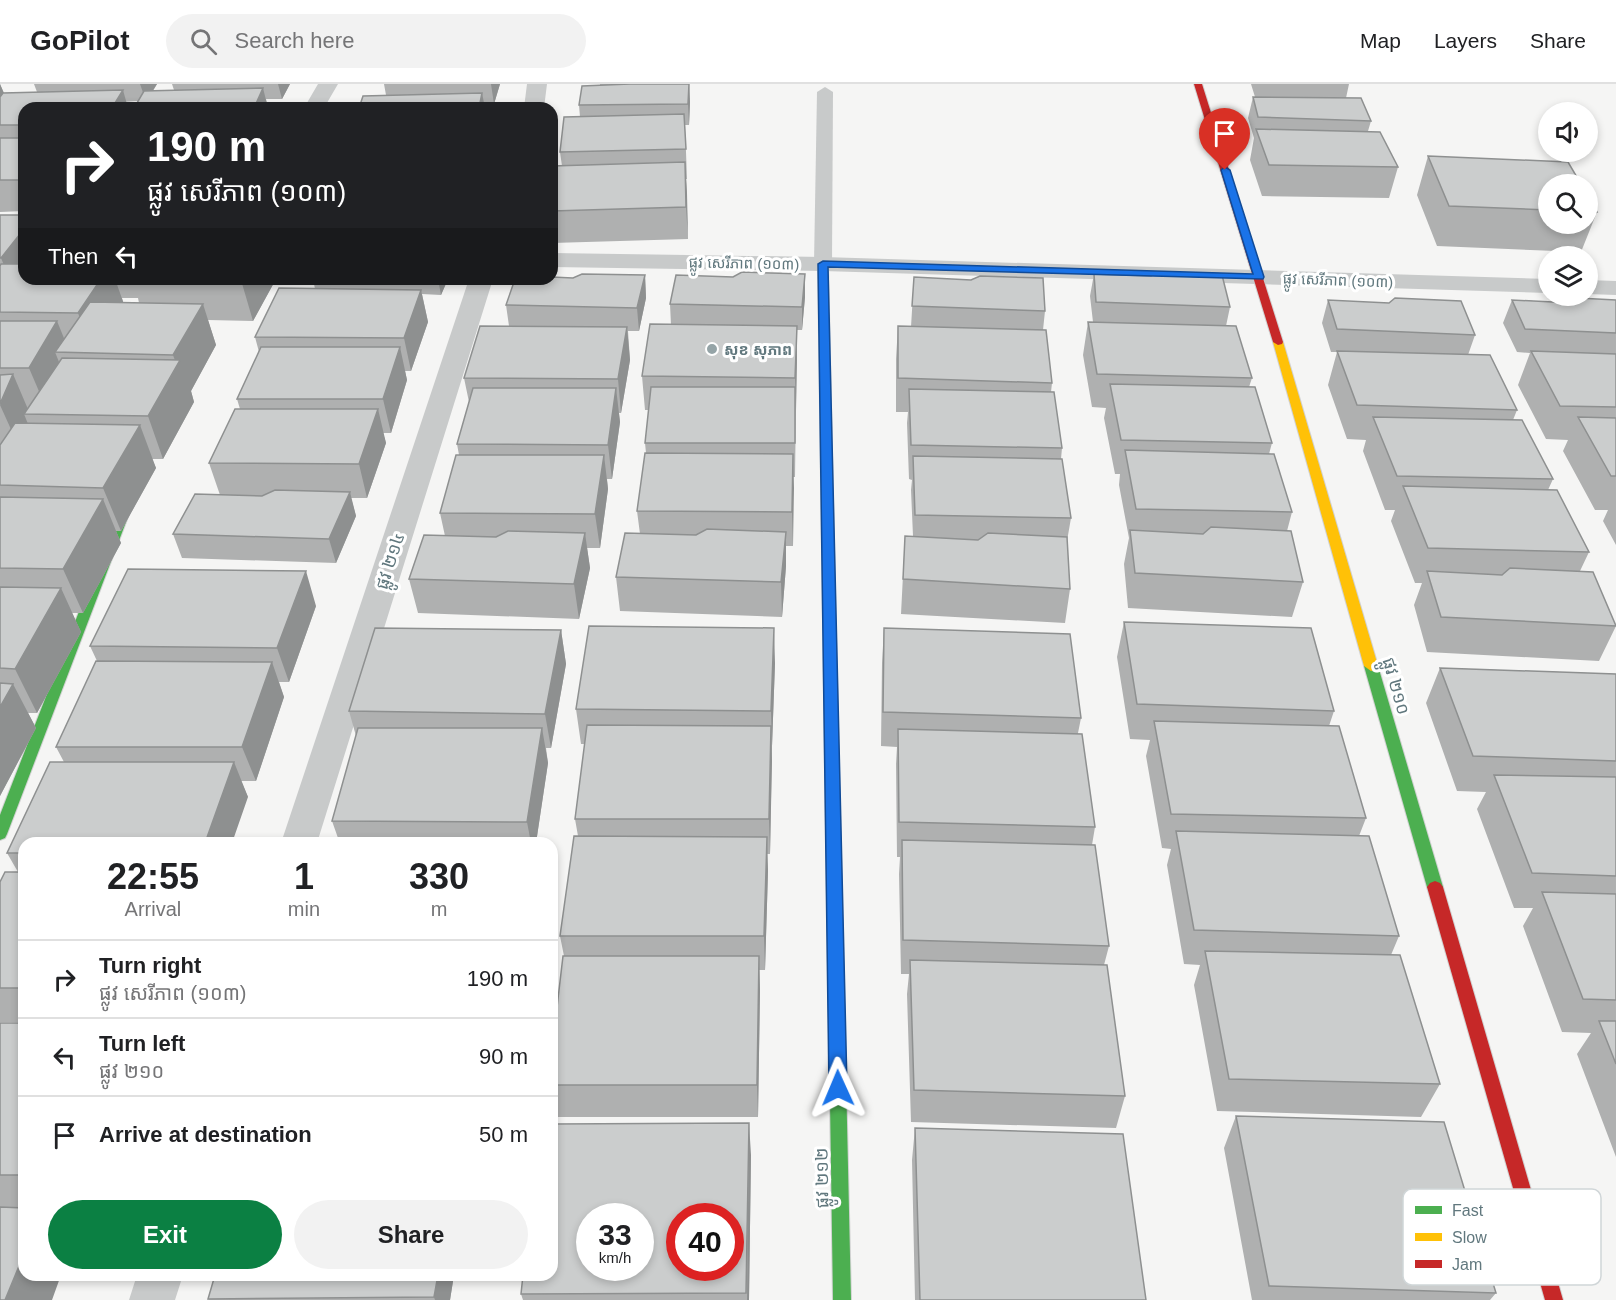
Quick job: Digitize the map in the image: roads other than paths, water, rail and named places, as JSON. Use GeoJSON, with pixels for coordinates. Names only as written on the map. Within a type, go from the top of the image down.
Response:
{"type":"FeatureCollection","features":[{"type":"Feature","properties":{"kind":"street"},"geometry":{"type":"LineString","coordinates":[[318,102],[328,84]]}},
{"type":"Feature","properties":{"kind":"street"},"geometry":{"type":"LineString","coordinates":[[535,102],[537,84]]}},
{"type":"Feature","properties":{"kind":"street","name":"ផ្លូវ ២១០"},"geometry":{"type":"LineString","coordinates":[[1198,84],[1259,277],[1522,1189]]}},
{"type":"Feature","properties":{"kind":"street","name":"ផ្លូវ សេរីភាព (១០៣)"},"geometry":{"type":"LineString","coordinates":[[558,260],[823,264],[1538,286]]}},
{"type":"Feature","properties":{"kind":"street","name":"ផ្លូវ ២១២"},"geometry":{"type":"LineString","coordinates":[[823,264],[842,1300]]}},
{"type":"Feature","properties":{"kind":"street","name":"ផ្លូវ ២១៤"},"geometry":{"type":"LineString","coordinates":[[301,837],[479,285]]}},
{"type":"Feature","properties":{"kind":"street"},"geometry":{"type":"LineString","coordinates":[[1598,287],[1616,288]]}},
{"type":"Feature","properties":{"kind":"street"},"geometry":{"type":"LineString","coordinates":[[0,834],[138,476]]}},
{"type":"Feature","properties":{"kind":"street"},"geometry":{"type":"LineString","coordinates":[[152,1300],[158,1281]]}},
{"type":"Feature","properties":{"kind":"street","name":"ផ្លូវ ២១០"},"geometry":{"type":"LineString","coordinates":[[1550,1285],[1554,1300]]}},
{"type":"Feature","properties":{"kind":"lane"},"geometry":{"type":"LineString","coordinates":[[823,264],[825,92]]}},
{"type":"Feature","properties":{"kind":"place","name":"សុខ សុភាព"},"geometry":{"type":"Point","coordinates":[712,349]}}]}
